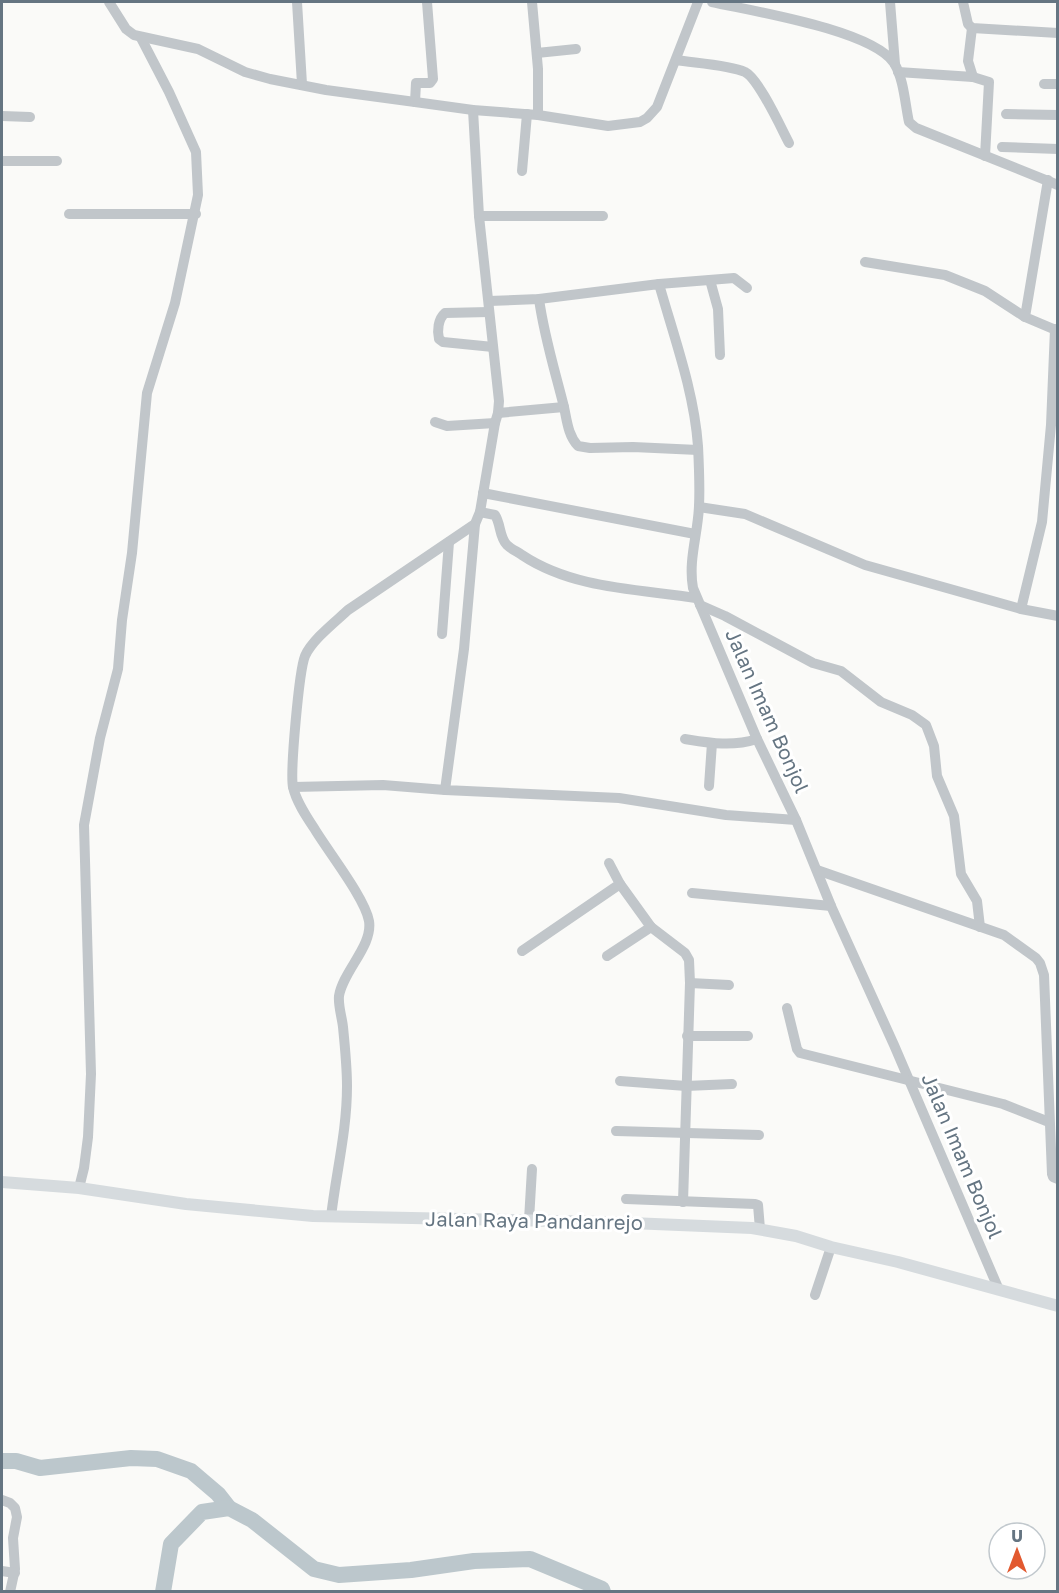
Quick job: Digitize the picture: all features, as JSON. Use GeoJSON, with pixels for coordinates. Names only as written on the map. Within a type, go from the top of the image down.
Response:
{"type":"FeatureCollection","features":[{"type":"Feature","properties":{"kind":"main road","name":"Jalan Raya Pandanrejo"},"geometry":{"type":"LineString","coordinates":[[2,1182],[79,1188],[186,1204],[308,1216],[529,1220],[760,1229],[898,1262],[1058,1306]]}},
{"type":"Feature","properties":{"kind":"street"},"geometry":{"type":"LineString","coordinates":[[109,2],[126,29],[141,38],[198,49],[245,72],[326,90],[415,96],[473,110],[535,110],[608,126],[640,122],[657,107],[698,2]]}},
{"type":"Feature","properties":{"kind":"street"},"geometry":{"type":"LineString","coordinates":[[297,2],[302,84]]}},
{"type":"Feature","properties":{"kind":"street"},"geometry":{"type":"LineString","coordinates":[[415,96],[416,83],[430,83],[433,79],[427,2]]}},
{"type":"Feature","properties":{"kind":"street"},"geometry":{"type":"LineString","coordinates":[[522,171],[535,110],[537,53],[532,2]]}},
{"type":"Feature","properties":{"kind":"street"},"geometry":{"type":"LineString","coordinates":[[712,2],[798,21],[855,38],[886,53],[896,68],[984,79],[990,84],[985,156]]}},
{"type":"Feature","properties":{"kind":"street"},"geometry":{"type":"LineString","coordinates":[[890,2],[896,68],[909,122],[922,131],[1053,183],[1025,317]]}},
{"type":"Feature","properties":{"kind":"street"},"geometry":{"type":"LineString","coordinates":[[963,2],[968,24],[972,28],[1058,33]]}},
{"type":"Feature","properties":{"kind":"street"},"geometry":{"type":"LineString","coordinates":[[972,28],[968,62],[973,77]]}},
{"type":"Feature","properties":{"kind":"street"},"geometry":{"type":"LineString","coordinates":[[79,1188],[88,1137],[91,1074],[84,825],[100,738],[118,669],[122,620],[132,553],[147,393],[175,303],[196,214],[198,195],[196,152],[141,38]]}},
{"type":"Feature","properties":{"kind":"street"},"geometry":{"type":"LineString","coordinates":[[537,53],[576,49]]}},
{"type":"Feature","properties":{"kind":"street"},"geometry":{"type":"LineString","coordinates":[[676,60],[731,68],[747,73],[757,85],[789,143]]}},
{"type":"Feature","properties":{"kind":"street"},"geometry":{"type":"LineString","coordinates":[[1044,84],[1058,84]]}},
{"type":"Feature","properties":{"kind":"street"},"geometry":{"type":"LineString","coordinates":[[445,790],[464,649],[475,524],[480,512],[496,418],[493,347],[479,216],[473,110]]}},
{"type":"Feature","properties":{"kind":"street"},"geometry":{"type":"LineString","coordinates":[[1006,114],[1058,115]]}},
{"type":"Feature","properties":{"kind":"street"},"geometry":{"type":"LineString","coordinates":[[2,116],[30,117]]}},
{"type":"Feature","properties":{"kind":"street"},"geometry":{"type":"LineString","coordinates":[[1002,147],[1058,149]]}},
{"type":"Feature","properties":{"kind":"street"},"geometry":{"type":"LineString","coordinates":[[2,161],[57,161]]}},
{"type":"Feature","properties":{"kind":"street"},"geometry":{"type":"LineString","coordinates":[[69,214],[196,214]]}},
{"type":"Feature","properties":{"kind":"street"},"geometry":{"type":"LineString","coordinates":[[479,216],[603,216]]}},
{"type":"Feature","properties":{"kind":"street"},"geometry":{"type":"LineString","coordinates":[[865,262],[945,275],[985,291],[1025,317],[1056,330],[1052,425],[1042,522],[1021,609]]}},
{"type":"Feature","properties":{"kind":"street"},"geometry":{"type":"LineString","coordinates":[[493,347],[443,342],[438,339],[437,334],[440,319],[445,313],[659,284],[734,278],[747,288]]}},
{"type":"Feature","properties":{"kind":"street"},"geometry":{"type":"LineString","coordinates":[[710,279],[718,309],[720,355]]}},
{"type":"Feature","properties":{"kind":"street","name":"Jalan Imam Bonjol"},"geometry":{"type":"LineString","coordinates":[[659,284],[688,386],[698,450],[699,507],[691,579],[698,602],[757,739],[796,820],[831,906],[999,1290]]}},
{"type":"Feature","properties":{"kind":"street"},"geometry":{"type":"LineString","coordinates":[[539,299],[544,334],[574,442],[578,446],[698,450]]}},
{"type":"Feature","properties":{"kind":"street"},"geometry":{"type":"LineString","coordinates":[[435,422],[447,426],[564,407]]}},
{"type":"Feature","properties":{"kind":"street"},"geometry":{"type":"LineString","coordinates":[[483,493],[695,534]]}},
{"type":"Feature","properties":{"kind":"street"},"geometry":{"type":"LineString","coordinates":[[699,507],[745,514],[865,566],[1021,609],[1058,616]]}},
{"type":"Feature","properties":{"kind":"street"},"geometry":{"type":"LineString","coordinates":[[480,512],[495,515],[500,522],[506,544],[553,572],[612,587],[698,602],[813,663],[841,671],[881,702],[912,715],[926,725],[934,746],[938,776],[954,816],[961,874],[977,901],[980,927]]}},
{"type":"Feature","properties":{"kind":"street"},"geometry":{"type":"LineString","coordinates":[[331,1217],[346,1118],[347,1083],[339,995],[368,934],[369,920],[356,893],[313,827],[293,787],[293,763],[305,656],[348,610],[475,524]]}},
{"type":"Feature","properties":{"kind":"street"},"geometry":{"type":"LineString","coordinates":[[442,634],[449,542]]}},
{"type":"Feature","properties":{"kind":"street"},"geometry":{"type":"LineString","coordinates":[[685,739],[735,744],[757,739]]}},
{"type":"Feature","properties":{"kind":"street"},"geometry":{"type":"LineString","coordinates":[[709,786],[712,743]]}},
{"type":"Feature","properties":{"kind":"street"},"geometry":{"type":"LineString","coordinates":[[293,787],[383,785],[619,798],[726,815],[796,820]]}},
{"type":"Feature","properties":{"kind":"street"},"geometry":{"type":"LineString","coordinates":[[609,863],[620,884],[651,927],[687,956],[690,983],[683,1202]]}},
{"type":"Feature","properties":{"kind":"street"},"geometry":{"type":"LineString","coordinates":[[817,870],[1011,939],[1036,958],[1043,968],[1052,1174],[1058,1179]]}},
{"type":"Feature","properties":{"kind":"street"},"geometry":{"type":"LineString","coordinates":[[522,951],[620,884]]}},
{"type":"Feature","properties":{"kind":"street"},"geometry":{"type":"LineString","coordinates":[[692,893],[831,906]]}},
{"type":"Feature","properties":{"kind":"street"},"geometry":{"type":"LineString","coordinates":[[607,956],[651,927]]}},
{"type":"Feature","properties":{"kind":"street"},"geometry":{"type":"LineString","coordinates":[[690,983],[729,985]]}},
{"type":"Feature","properties":{"kind":"street"},"geometry":{"type":"LineString","coordinates":[[787,1008],[796,1049],[800,1053],[1003,1104],[1049,1122]]}},
{"type":"Feature","properties":{"kind":"street"},"geometry":{"type":"LineString","coordinates":[[687,1036],[748,1036]]}},
{"type":"Feature","properties":{"kind":"street"},"geometry":{"type":"LineString","coordinates":[[620,1081],[686,1086],[732,1084]]}},
{"type":"Feature","properties":{"kind":"street"},"geometry":{"type":"LineString","coordinates":[[616,1131],[759,1135]]}},
{"type":"Feature","properties":{"kind":"street"},"geometry":{"type":"LineString","coordinates":[[529,1220],[532,1169]]}},
{"type":"Feature","properties":{"kind":"street"},"geometry":{"type":"LineString","coordinates":[[626,1199],[755,1204],[760,1210],[760,1229]]}},
{"type":"Feature","properties":{"kind":"street"},"geometry":{"type":"LineString","coordinates":[[815,1295],[831,1247]]}},
{"type":"Feature","properties":{"kind":"street"},"geometry":{"type":"LineString","coordinates":[[2,1500],[10,1503],[16,1512],[12,1538],[15,1573],[10,1592]]}},
{"type":"Feature","properties":{"kind":"street"},"geometry":{"type":"LineString","coordinates":[[2,1570],[15,1573]]}},
{"type":"Feature","properties":{"kind":"waterway"},"geometry":{"type":"LineString","coordinates":[[2,1461],[16,1461],[40,1468],[131,1458],[157,1459],[191,1471],[218,1494],[229,1508]]}},
{"type":"Feature","properties":{"kind":"waterway"},"geometry":{"type":"LineString","coordinates":[[163,1592],[171,1544],[202,1512],[229,1508],[252,1520],[314,1569],[339,1575],[411,1570],[474,1561],[530,1559],[602,1589],[603,1592]]}}]}
